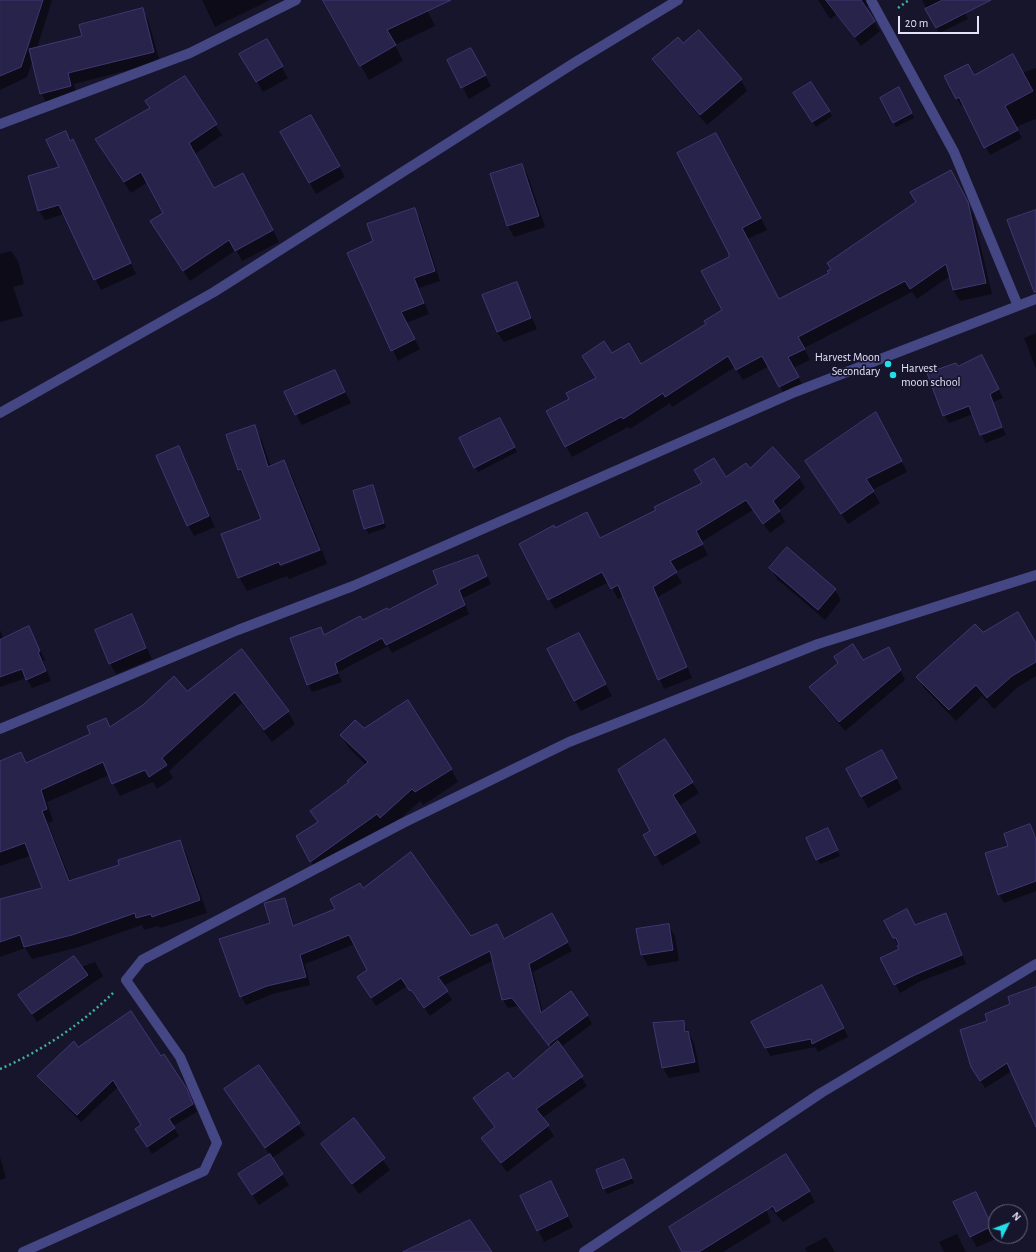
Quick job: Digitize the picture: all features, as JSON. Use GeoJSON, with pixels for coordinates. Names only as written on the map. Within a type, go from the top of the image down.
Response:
{"type":"FeatureCollection","features":[{"type":"Feature","properties":{"kind":"street"},"geometry":{"type":"LineString","coordinates":[[0,124],[190,53],[296,0]]}},
{"type":"Feature","properties":{"kind":"street"},"geometry":{"type":"LineString","coordinates":[[0,412],[214,292],[574,63],[678,0]]}},
{"type":"Feature","properties":{"kind":"street"},"geometry":{"type":"LineString","coordinates":[[871,0],[954,152],[1018,306]]}},
{"type":"Feature","properties":{"kind":"street"},"geometry":{"type":"LineString","coordinates":[[0,729],[238,630],[353,586],[795,392],[1036,299]]}},
{"type":"Feature","properties":{"kind":"street"},"geometry":{"type":"LineString","coordinates":[[23,1252],[204,1171],[217,1143],[180,1057],[126,980],[142,960],[403,823],[570,742],[818,644],[1036,575]]}},
{"type":"Feature","properties":{"kind":"street"},"geometry":{"type":"LineString","coordinates":[[584,1252],[821,1094],[1036,964]]}},
{"type":"Feature","properties":{"kind":"path"},"geometry":{"type":"LineString","coordinates":[[0,1070],[29,1057],[92,1013],[126,980]]}},
{"type":"Feature","properties":{"kind":"building"},"geometry":{"type":"Polygon","coordinates":[[[0,0],[43,0],[21,67],[0,76],[0,0]]]}},
{"type":"Feature","properties":{"kind":"building"},"geometry":{"type":"Polygon","coordinates":[[[323,0],[451,0],[387,30],[396,45],[360,66],[323,0]]]}},
{"type":"Feature","properties":{"kind":"building"},"geometry":{"type":"Polygon","coordinates":[[[826,0],[861,0],[875,21],[855,37],[826,0]]]}},
{"type":"Feature","properties":{"kind":"building"},"geometry":{"type":"Polygon","coordinates":[[[943,0],[991,0],[936,28],[925,9],[943,0]]]}},
{"type":"Feature","properties":{"kind":"building"},"geometry":{"type":"Polygon","coordinates":[[[143,8],[154,52],[68,73],[71,86],[40,94],[29,49],[82,36],[79,25],[143,8]]]}},
{"type":"Feature","properties":{"kind":"building"},"geometry":{"type":"Polygon","coordinates":[[[699,30],[742,79],[700,115],[652,59],[678,37],[683,43],[699,30]]]}},
{"type":"Feature","properties":{"kind":"building"},"geometry":{"type":"Polygon","coordinates":[[[267,39],[283,66],[256,82],[239,54],[267,39]]]}},
{"type":"Feature","properties":{"kind":"building"},"geometry":{"type":"Polygon","coordinates":[[[471,48],[486,75],[461,88],[447,60],[471,48]]]}},
{"type":"Feature","properties":{"kind":"building"},"geometry":{"type":"Polygon","coordinates":[[[1013,54],[1033,91],[1005,106],[1018,130],[984,148],[959,97],[956,99],[944,76],[968,64],[974,75],[1013,54]]]}},
{"type":"Feature","properties":{"kind":"building"},"geometry":{"type":"Polygon","coordinates":[[[185,76],[217,124],[189,143],[214,188],[243,173],[273,230],[235,251],[229,240],[183,271],[150,221],[163,213],[141,172],[124,182],[95,139],[150,108],[145,101],[185,76]]]}},
{"type":"Feature","properties":{"kind":"building"},"geometry":{"type":"Polygon","coordinates":[[[811,82],[830,111],[812,122],[793,93],[811,82]]]}},
{"type":"Feature","properties":{"kind":"building"},"geometry":{"type":"Polygon","coordinates":[[[899,87],[912,113],[893,123],[880,98],[899,87]]]}},
{"type":"Feature","properties":{"kind":"building"},"geometry":{"type":"Polygon","coordinates":[[[311,115],[340,166],[309,183],[280,132],[311,115]]]}},
{"type":"Feature","properties":{"kind":"building"},"geometry":{"type":"Polygon","coordinates":[[[66,131],[70,141],[73,139],[131,263],[94,280],[59,205],[38,211],[28,176],[59,167],[46,140],[66,131]]]}},
{"type":"Feature","properties":{"kind":"building"},"geometry":{"type":"Polygon","coordinates":[[[716,133],[761,218],[742,228],[779,299],[829,273],[827,271],[831,269],[827,263],[916,202],[910,192],[951,170],[968,202],[986,283],[953,290],[946,264],[910,289],[905,281],[798,337],[805,349],[788,357],[799,377],[779,387],[762,356],[736,370],[728,356],[665,397],[663,393],[623,419],[621,417],[565,447],[546,411],[569,399],[566,393],[596,378],[582,356],[604,341],[612,353],[629,343],[641,364],[706,324],[704,321],[722,310],[701,271],[729,257],[729,254],[677,153],[716,133]]]}},
{"type":"Feature","properties":{"kind":"building"},"geometry":{"type":"Polygon","coordinates":[[[522,164],[539,216],[507,226],[490,174],[522,164]]]}},
{"type":"Feature","properties":{"kind":"building"},"geometry":{"type":"Polygon","coordinates":[[[415,208],[435,271],[414,278],[424,303],[401,312],[415,339],[391,351],[347,253],[373,241],[367,224],[415,208]]]}},
{"type":"Feature","properties":{"kind":"building"},"geometry":{"type":"Polygon","coordinates":[[[1036,210],[1036,292],[1034,292],[1007,220],[1036,210]]]}},
{"type":"Feature","properties":{"kind":"building"},"geometry":{"type":"Polygon","coordinates":[[[517,282],[531,318],[497,332],[482,295],[517,282]]]}},
{"type":"Feature","properties":{"kind":"building"},"geometry":{"type":"Polygon","coordinates":[[[982,355],[999,389],[990,394],[1002,427],[980,435],[969,406],[943,416],[927,373],[956,363],[958,366],[982,355]]]}},
{"type":"Feature","properties":{"kind":"building"},"geometry":{"type":"Polygon","coordinates":[[[335,370],[345,392],[295,415],[284,392],[335,370]]]}},
{"type":"Feature","properties":{"kind":"building"},"geometry":{"type":"Polygon","coordinates":[[[876,412],[902,461],[866,479],[874,491],[841,514],[805,461],[876,412]]]}},
{"type":"Feature","properties":{"kind":"building"},"geometry":{"type":"Polygon","coordinates":[[[500,418],[515,447],[474,468],[459,438],[500,418]]]}},
{"type":"Feature","properties":{"kind":"building"},"geometry":{"type":"Polygon","coordinates":[[[255,425],[268,467],[284,460],[320,550],[280,565],[279,562],[238,578],[221,534],[261,519],[241,469],[238,470],[226,435],[255,425]]]}},
{"type":"Feature","properties":{"kind":"building"},"geometry":{"type":"Polygon","coordinates":[[[179,446],[209,516],[187,526],[156,456],[179,446]]]}},
{"type":"Feature","properties":{"kind":"building"},"geometry":{"type":"Polygon","coordinates":[[[773,447],[800,477],[773,501],[780,511],[763,524],[746,500],[696,531],[703,544],[670,561],[677,572],[653,587],[687,667],[658,680],[618,585],[611,589],[602,572],[548,600],[519,544],[554,525],[555,528],[587,512],[600,538],[656,510],[654,507],[702,483],[694,470],[714,458],[726,477],[746,463],[750,468],[773,447]]]}},
{"type":"Feature","properties":{"kind":"building"},"geometry":{"type":"Polygon","coordinates":[[[373,485],[384,523],[364,529],[353,491],[373,485]]]}},
{"type":"Feature","properties":{"kind":"building"},"geometry":{"type":"Polygon","coordinates":[[[787,547],[836,589],[818,610],[769,568],[787,547]]]}},
{"type":"Feature","properties":{"kind":"building"},"geometry":{"type":"Polygon","coordinates":[[[478,555],[487,576],[459,590],[465,605],[386,645],[382,638],[335,663],[338,673],[307,685],[290,638],[321,627],[324,635],[360,616],[363,620],[387,608],[388,610],[438,584],[433,571],[478,555]]]}},
{"type":"Feature","properties":{"kind":"building"},"geometry":{"type":"Polygon","coordinates":[[[1018,612],[1036,643],[1036,662],[1012,676],[987,698],[976,685],[949,710],[916,677],[975,624],[983,632],[1018,612]]]}},
{"type":"Feature","properties":{"kind":"building"},"geometry":{"type":"Polygon","coordinates":[[[132,614],[146,648],[109,664],[95,630],[132,614]]]}},
{"type":"Feature","properties":{"kind":"building"},"geometry":{"type":"Polygon","coordinates":[[[29,626],[40,651],[38,652],[46,671],[26,680],[22,669],[0,677],[0,640],[29,626]]]}},
{"type":"Feature","properties":{"kind":"building"},"geometry":{"type":"Polygon","coordinates":[[[579,633],[606,684],[574,701],[547,649],[579,633]]]}},
{"type":"Feature","properties":{"kind":"building"},"geometry":{"type":"Polygon","coordinates":[[[853,644],[863,660],[889,647],[901,670],[839,722],[809,687],[838,663],[834,657],[853,644]]]}},
{"type":"Feature","properties":{"kind":"building"},"geometry":{"type":"Polygon","coordinates":[[[242,649],[289,711],[264,730],[235,692],[162,758],[167,765],[149,777],[145,770],[112,784],[103,762],[41,790],[47,809],[42,811],[69,881],[119,865],[118,860],[180,840],[200,900],[152,917],[151,914],[136,918],[135,913],[72,935],[24,947],[20,935],[0,942],[0,899],[42,888],[25,843],[0,852],[0,761],[21,752],[26,763],[90,734],[87,726],[106,718],[110,727],[143,705],[174,676],[187,691],[242,649]]]}},
{"type":"Feature","properties":{"kind":"building"},"geometry":{"type":"Polygon","coordinates":[[[408,700],[452,769],[415,792],[412,789],[380,818],[377,814],[310,862],[296,836],[318,822],[310,811],[349,782],[347,781],[368,762],[340,735],[355,720],[364,728],[408,700]]]}},
{"type":"Feature","properties":{"kind":"building"},"geometry":{"type":"Polygon","coordinates":[[[665,739],[693,782],[673,795],[696,832],[655,856],[643,835],[650,831],[618,770],[665,739]]]}},
{"type":"Feature","properties":{"kind":"building"},"geometry":{"type":"Polygon","coordinates":[[[882,750],[897,778],[861,797],[846,769],[882,750]]]}},
{"type":"Feature","properties":{"kind":"building"},"geometry":{"type":"Polygon","coordinates":[[[1030,824],[1036,839],[1036,881],[998,895],[985,853],[1008,846],[1004,834],[1030,824]]]}},
{"type":"Feature","properties":{"kind":"building"},"geometry":{"type":"Polygon","coordinates":[[[828,828],[838,850],[816,860],[806,838],[828,828]]]}},
{"type":"Feature","properties":{"kind":"building"},"geometry":{"type":"Polygon","coordinates":[[[411,852],[471,936],[497,924],[504,939],[552,913],[568,942],[529,964],[541,1013],[571,991],[588,1015],[549,1044],[549,1046],[512,998],[502,1000],[490,951],[438,977],[448,991],[424,1008],[401,978],[371,998],[357,977],[367,970],[349,935],[300,955],[306,977],[267,986],[240,997],[219,939],[270,923],[264,903],[285,898],[293,926],[335,909],[330,899],[360,883],[363,888],[411,852]]]}},
{"type":"Feature","properties":{"kind":"building"},"geometry":{"type":"Polygon","coordinates":[[[907,909],[915,925],[946,913],[962,955],[894,985],[880,958],[899,949],[897,946],[899,945],[896,938],[893,938],[884,921],[907,909]]]}},
{"type":"Feature","properties":{"kind":"building"},"geometry":{"type":"Polygon","coordinates":[[[669,924],[673,950],[641,955],[636,929],[669,924]]]}},
{"type":"Feature","properties":{"kind":"building"},"geometry":{"type":"Polygon","coordinates":[[[74,956],[88,975],[32,1014],[18,995],[74,956]]]}},
{"type":"Feature","properties":{"kind":"building"},"geometry":{"type":"Polygon","coordinates":[[[822,985],[844,1028],[812,1044],[811,1039],[765,1048],[751,1022],[822,985]]]}},
{"type":"Feature","properties":{"kind":"building"},"geometry":{"type":"Polygon","coordinates":[[[1036,987],[1036,1127],[1007,1063],[980,1081],[971,1067],[960,1030],[987,1021],[985,1014],[1010,1004],[1008,997],[1036,987]]]}},
{"type":"Feature","properties":{"kind":"building"},"geometry":{"type":"Polygon","coordinates":[[[131,1011],[161,1056],[164,1054],[187,1089],[193,1104],[169,1119],[175,1128],[147,1147],[135,1129],[141,1125],[113,1080],[77,1115],[37,1076],[74,1041],[78,1047],[131,1011]]]}},
{"type":"Feature","properties":{"kind":"building"},"geometry":{"type":"Polygon","coordinates":[[[684,1021],[685,1032],[688,1031],[695,1062],[662,1068],[653,1023],[684,1021]]]}},
{"type":"Feature","properties":{"kind":"building"},"geometry":{"type":"Polygon","coordinates":[[[558,1041],[583,1076],[536,1109],[549,1125],[501,1163],[481,1138],[495,1127],[473,1098],[508,1072],[513,1079],[558,1041]]]}},
{"type":"Feature","properties":{"kind":"building"},"geometry":{"type":"Polygon","coordinates":[[[259,1065],[300,1123],[265,1148],[224,1089],[259,1065]]]}},
{"type":"Feature","properties":{"kind":"building"},"geometry":{"type":"Polygon","coordinates":[[[354,1118],[385,1158],[352,1184],[321,1144],[354,1118]]]}},
{"type":"Feature","properties":{"kind":"building"},"geometry":{"type":"Polygon","coordinates":[[[270,1154],[283,1174],[252,1195],[238,1174],[270,1154]]]}},
{"type":"Feature","properties":{"kind":"building"},"geometry":{"type":"Polygon","coordinates":[[[786,1154],[810,1191],[776,1212],[773,1206],[699,1252],[682,1252],[669,1227],[786,1154]]]}},
{"type":"Feature","properties":{"kind":"building"},"geometry":{"type":"Polygon","coordinates":[[[624,1159],[632,1178],[603,1189],[596,1170],[624,1159]]]}},
{"type":"Feature","properties":{"kind":"building"},"geometry":{"type":"Polygon","coordinates":[[[551,1181],[568,1216],[537,1231],[520,1196],[551,1181]]]}},
{"type":"Feature","properties":{"kind":"building"},"geometry":{"type":"Polygon","coordinates":[[[976,1192],[988,1218],[988,1228],[970,1237],[953,1202],[976,1192]]]}},
{"type":"Feature","properties":{"kind":"building"},"geometry":{"type":"Polygon","coordinates":[[[470,1220],[492,1252],[403,1252],[470,1220]]]}},
{"type":"Feature","properties":{"kind":"place","name":"Harvest Moon Secondary"},"geometry":{"type":"Point","coordinates":[888,364]}},
{"type":"Feature","properties":{"kind":"place","name":"Harvest moon school"},"geometry":{"type":"Point","coordinates":[893,375]}}]}
